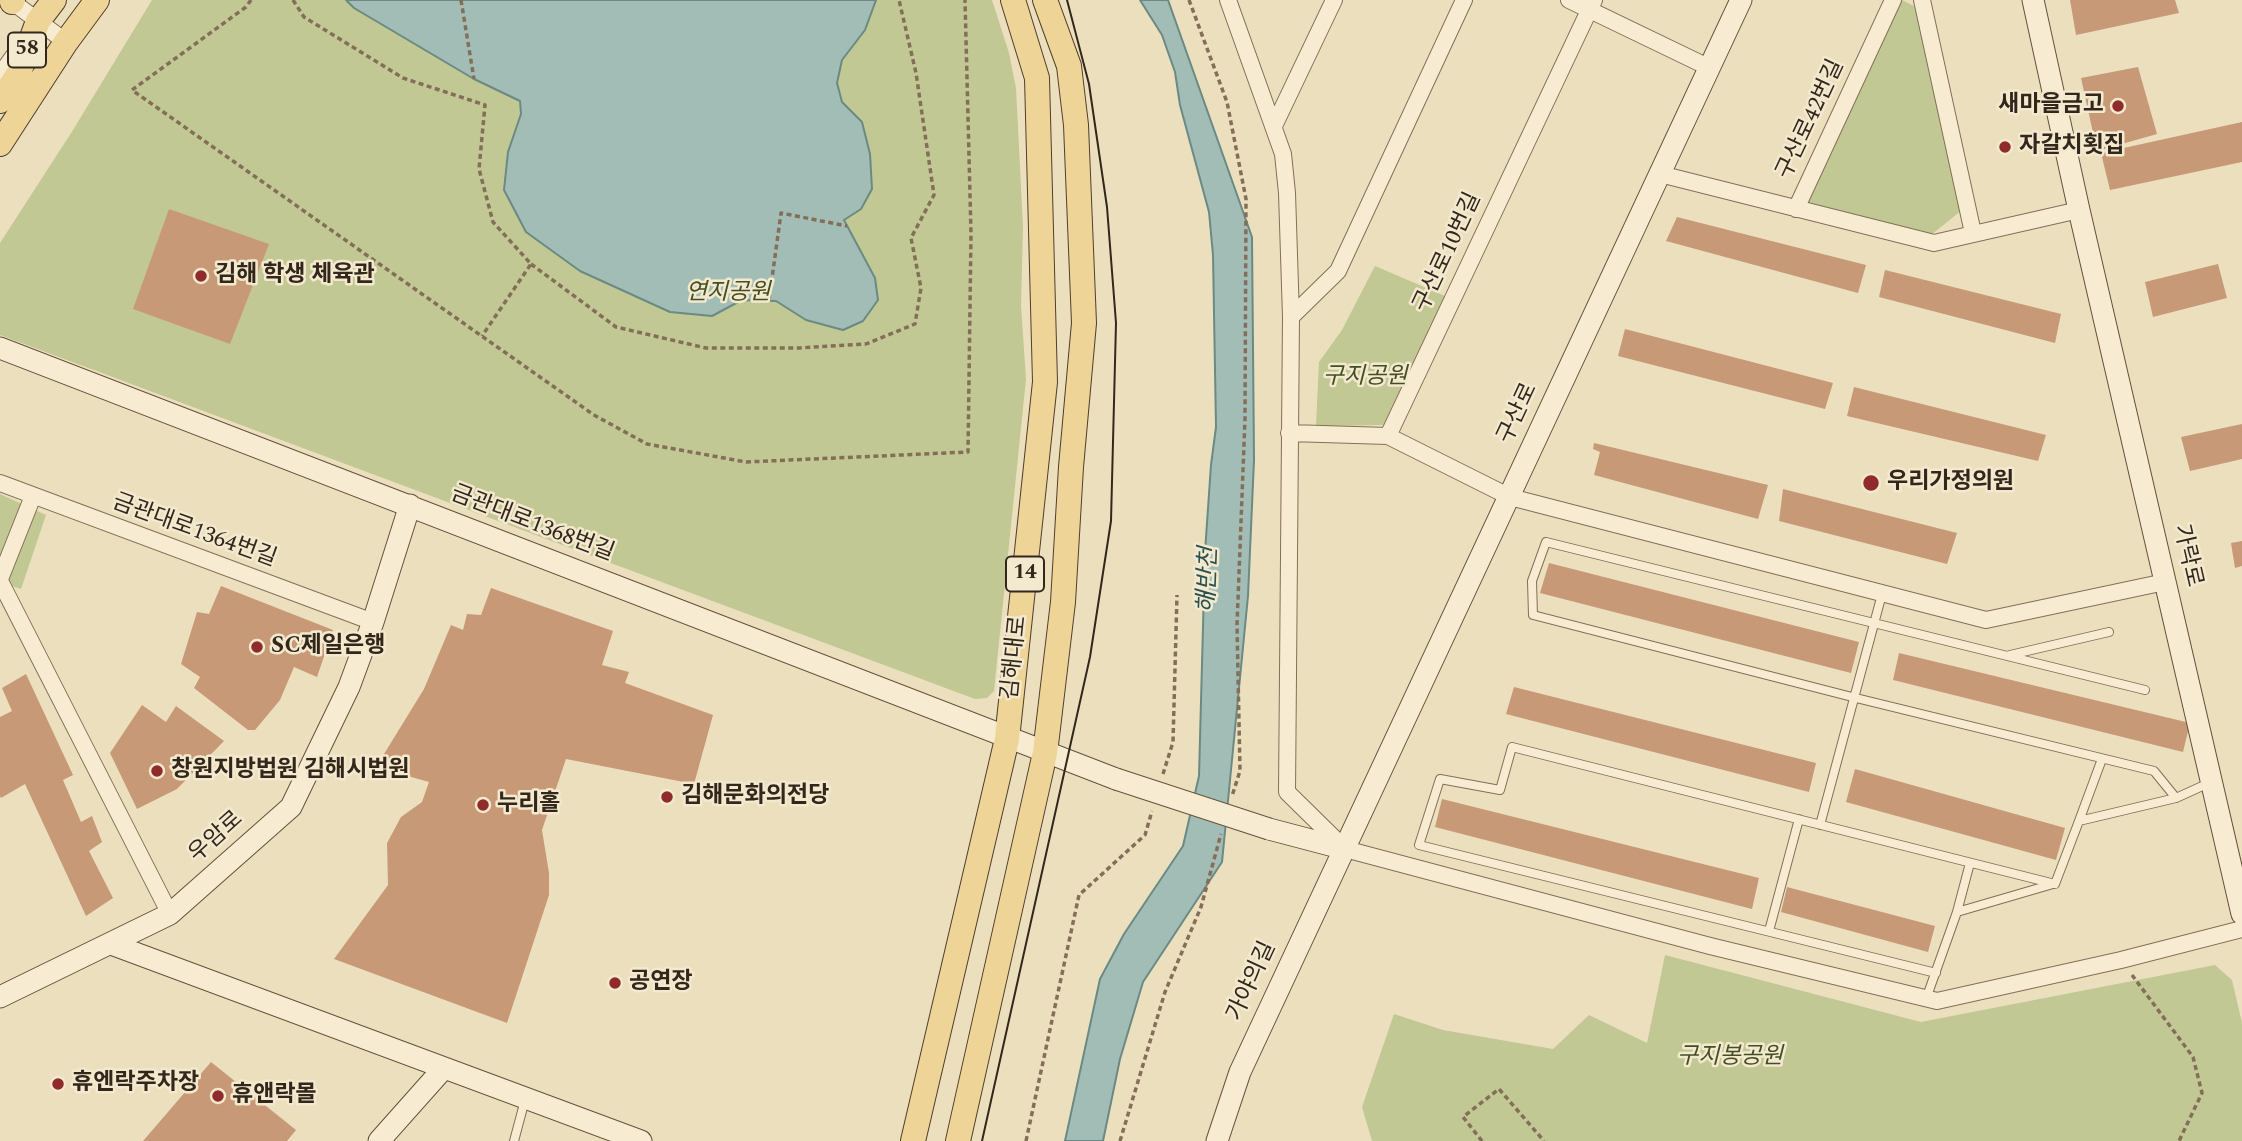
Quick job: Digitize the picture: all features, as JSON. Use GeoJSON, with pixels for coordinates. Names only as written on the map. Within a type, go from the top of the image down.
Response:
{"type":"FeatureCollection","features":[{"type":"Feature","properties":{"kind":"main road","name":"58"},"geometry":{"type":"LineString","coordinates":[[0,101],[19,73],[38,21],[54,0]]}},
{"type":"Feature","properties":{"kind":"main road"},"geometry":{"type":"LineString","coordinates":[[0,144],[66,42],[97,0]]}},
{"type":"Feature","properties":{"kind":"main road","name":"김해대로"},"geometry":{"type":"LineString","coordinates":[[913,1141],[1007,739],[1045,382],[1037,78],[1013,0]]}},
{"type":"Feature","properties":{"kind":"main road","name":"김해대로"},"geometry":{"type":"LineString","coordinates":[[958,1141],[1045,752],[1063,602],[1071,467],[1084,323],[1075,113],[1069,66],[1045,0]]}},
{"type":"Feature","properties":{"kind":"street"},"geometry":{"type":"LineString","coordinates":[[1228,0],[1283,154],[1292,317],[1287,792],[1345,849],[1710,947],[1937,1002],[2242,929]]}},
{"type":"Feature","properties":{"kind":"street"},"geometry":{"type":"LineString","coordinates":[[1274,126],[1334,0]]}},
{"type":"Feature","properties":{"kind":"street"},"geometry":{"type":"LineString","coordinates":[[1292,317],[1338,271],[1464,0]]}},
{"type":"Feature","properties":{"kind":"street"},"geometry":{"type":"LineString","coordinates":[[1569,0],[1592,5],[1708,68]]}},
{"type":"Feature","properties":{"kind":"street","name":"구산로"},"geometry":{"type":"LineString","coordinates":[[1345,849],[1741,0]]}},
{"type":"Feature","properties":{"kind":"street","name":"구산로42번길"},"geometry":{"type":"LineString","coordinates":[[1660,173],[1796,209],[1894,0]]}},
{"type":"Feature","properties":{"kind":"street"},"geometry":{"type":"LineString","coordinates":[[1922,0],[1973,233]]}},
{"type":"Feature","properties":{"kind":"street","name":"가락로"},"geometry":{"type":"LineString","coordinates":[[2033,0],[2242,914]]}},
{"type":"Feature","properties":{"kind":"street"},"geometry":{"type":"LineString","coordinates":[[12,1],[66,42]]}},
{"type":"Feature","properties":{"kind":"street","name":"구산로10번길"},"geometry":{"type":"LineString","coordinates":[[1388,436],[1592,5]]}},
{"type":"Feature","properties":{"kind":"street"},"geometry":{"type":"LineString","coordinates":[[0,75],[38,21]]}},
{"type":"Feature","properties":{"kind":"street"},"geometry":{"type":"LineString","coordinates":[[1796,209],[1934,243],[2079,210]]}},
{"type":"Feature","properties":{"kind":"street","name":"금관대로1368번길"},"geometry":{"type":"LineString","coordinates":[[0,348],[1007,739],[1116,779],[1269,829],[1345,849]]}},
{"type":"Feature","properties":{"kind":"street"},"geometry":{"type":"LineString","coordinates":[[1289,433],[1388,436],[1510,498],[1986,620],[2165,582]]}},
{"type":"Feature","properties":{"kind":"street","name":"금관대로1364번길"},"geometry":{"type":"LineString","coordinates":[[0,483],[373,622]]}},
{"type":"Feature","properties":{"kind":"street"},"geometry":{"type":"LineString","coordinates":[[33,496],[0,580],[170,914]]}},
{"type":"Feature","properties":{"kind":"street","name":"우암로"},"geometry":{"type":"LineString","coordinates":[[0,997],[170,914],[291,807],[349,687],[410,505]]}},
{"type":"Feature","properties":{"kind":"street","name":"가야의길"},"geometry":{"type":"LineString","coordinates":[[1217,1141],[1240,1072],[1345,849]]}},
{"type":"Feature","properties":{"kind":"street"},"geometry":{"type":"LineString","coordinates":[[111,944],[641,1141]]}},
{"type":"Feature","properties":{"kind":"street"},"geometry":{"type":"LineString","coordinates":[[379,1141],[443,1069]]}},
{"type":"Feature","properties":{"kind":"lane"},"geometry":{"type":"LineString","coordinates":[[2145,690],[1546,542],[1532,581],[1533,615],[2154,771],[2176,798]]}},
{"type":"Feature","properties":{"kind":"lane"},"geometry":{"type":"LineString","coordinates":[[1820,825],[1882,594]]}},
{"type":"Feature","properties":{"kind":"lane"},"geometry":{"type":"LineString","coordinates":[[2007,656],[2109,632]]}},
{"type":"Feature","properties":{"kind":"lane"},"geometry":{"type":"LineString","coordinates":[[1936,973],[1419,845],[1440,779],[1500,790],[1512,747],[2055,884]]}},
{"type":"Feature","properties":{"kind":"lane"},"geometry":{"type":"LineString","coordinates":[[2055,884],[2102,759]]}},
{"type":"Feature","properties":{"kind":"lane"},"geometry":{"type":"LineString","coordinates":[[2079,821],[2176,798],[2211,782]]}},
{"type":"Feature","properties":{"kind":"lane"},"geometry":{"type":"LineString","coordinates":[[1769,931],[1799,819]]}},
{"type":"Feature","properties":{"kind":"lane"},"geometry":{"type":"LineString","coordinates":[[1926,999],[1957,912],[1970,863]]}},
{"type":"Feature","properties":{"kind":"lane"},"geometry":{"type":"LineString","coordinates":[[1957,912],[2055,884]]}},
{"type":"Feature","properties":{"kind":"lane"},"geometry":{"type":"LineString","coordinates":[[514,1141],[525,1099]]}},
{"type":"Feature","properties":{"kind":"path"},"geometry":{"type":"LineString","coordinates":[[251,0],[246,7],[132,90],[594,415],[647,444],[746,462],[968,452],[971,234],[965,0]]}},
{"type":"Feature","properties":{"kind":"path"},"geometry":{"type":"LineString","coordinates":[[293,0],[304,17],[403,78],[485,105],[479,169],[493,222],[531,264],[616,327],[706,348],[799,348],[866,344],[915,324],[921,288],[911,239],[934,195],[916,73],[899,0]]}},
{"type":"Feature","properties":{"kind":"path"},"geometry":{"type":"LineString","coordinates":[[461,0],[474,79]]}},
{"type":"Feature","properties":{"kind":"path"},"geometry":{"type":"LineString","coordinates":[[1189,0],[1227,102],[1246,199],[1245,419],[1237,625],[1240,771],[1229,808]]}},
{"type":"Feature","properties":{"kind":"path"},"geometry":{"type":"LineString","coordinates":[[769,300],[781,213],[847,226]]}},
{"type":"Feature","properties":{"kind":"path"},"geometry":{"type":"LineString","coordinates":[[482,336],[531,264]]}},
{"type":"Feature","properties":{"kind":"path"},"geometry":{"type":"LineString","coordinates":[[1161,782],[1173,743],[1177,596]]}},
{"type":"Feature","properties":{"kind":"path"},"geometry":{"type":"LineString","coordinates":[[1026,1141],[1079,895],[1145,835],[1153,809]]}},
{"type":"Feature","properties":{"kind":"path"},"geometry":{"type":"LineString","coordinates":[[1120,1141],[1165,992],[1201,907],[1222,832]]}},
{"type":"Feature","properties":{"kind":"path"},"geometry":{"type":"LineString","coordinates":[[2121,960],[2193,1057],[2202,1093],[2179,1141]]}},
{"type":"Feature","properties":{"kind":"path"},"geometry":{"type":"LineString","coordinates":[[1482,1141],[1463,1117],[1499,1089],[1544,1141]]}},
{"type":"Feature","properties":{"kind":"green space","name":"연지공원"},"geometry":{"type":"Polygon","coordinates":[[[152,0],[992,0],[1009,53],[1016,88],[1023,227],[1021,306],[1026,379],[994,691],[987,698],[975,699],[0,335],[0,243],[152,0]]]}},
{"type":"Feature","properties":{"kind":"green space"},"geometry":{"type":"Polygon","coordinates":[[[1897,0],[1918,8],[1962,210],[1931,235],[1806,204],[1897,0]]]}},
{"type":"Feature","properties":{"kind":"green space","name":"구지공원"},"geometry":{"type":"Polygon","coordinates":[[[1375,266],[1445,296],[1402,409],[1383,425],[1316,426],[1319,362],[1342,330],[1375,266]]]}},
{"type":"Feature","properties":{"kind":"green space"},"geometry":{"type":"Polygon","coordinates":[[[0,494],[46,515],[21,589],[0,582],[0,494]]]}},
{"type":"Feature","properties":{"kind":"green space","name":"구지봉공원"},"geometry":{"type":"Polygon","coordinates":[[[1665,955],[1921,1022],[2215,965],[2232,980],[2242,1023],[2242,1141],[1372,1141],[1362,1107],[1394,1014],[1443,1030],[1553,1049],[1589,1015],[1647,1043],[1665,955]]]}},
{"type":"Feature","properties":{"kind":"water"},"geometry":{"type":"Polygon","coordinates":[[[346,0],[876,0],[865,30],[842,60],[837,83],[842,102],[862,122],[870,154],[872,189],[861,209],[844,220],[875,278],[878,300],[863,321],[843,330],[806,320],[776,301],[742,300],[712,316],[670,312],[580,271],[526,232],[504,190],[508,152],[521,114],[520,101],[474,79],[354,8],[346,0]]]}},
{"type":"Feature","properties":{"kind":"water","name":"해반천"},"geometry":{"type":"Polygon","coordinates":[[[1140,0],[1168,0],[1252,237],[1254,460],[1248,596],[1222,862],[1143,982],[1120,1059],[1103,1141],[1065,1141],[1100,979],[1124,934],[1183,846],[1199,776],[1205,552],[1216,427],[1213,255],[1209,212],[1180,105],[1175,72],[1162,35],[1140,0]]]}},
{"type":"Feature","properties":{"kind":"building"},"geometry":{"type":"Polygon","coordinates":[[[2070,0],[2175,0],[2179,13],[2076,35],[2070,0]]]}},
{"type":"Feature","properties":{"kind":"building","name":"새마을금고"},"geometry":{"type":"Polygon","coordinates":[[[2138,67],[2157,134],[2097,151],[2081,78],[2138,67]]]}},
{"type":"Feature","properties":{"kind":"building"},"geometry":{"type":"Polygon","coordinates":[[[2242,122],[2242,162],[2110,190],[2101,153],[2242,122]]]}},
{"type":"Feature","properties":{"kind":"building","name":"김해 학생 체육관"},"geometry":{"type":"Polygon","coordinates":[[[169,209],[269,244],[230,344],[133,309],[169,209]]]}},
{"type":"Feature","properties":{"kind":"building"},"geometry":{"type":"Polygon","coordinates":[[[1677,217],[1866,265],[1858,293],[1666,241],[1677,217]]]}},
{"type":"Feature","properties":{"kind":"building"},"geometry":{"type":"Polygon","coordinates":[[[2218,264],[2227,298],[2153,317],[2145,282],[2218,264]]]}},
{"type":"Feature","properties":{"kind":"building"},"geometry":{"type":"Polygon","coordinates":[[[1885,270],[2061,314],[2055,343],[1879,297],[1885,270]]]}},
{"type":"Feature","properties":{"kind":"building"},"geometry":{"type":"Polygon","coordinates":[[[1625,329],[1833,383],[1825,409],[1618,356],[1625,329]]]}},
{"type":"Feature","properties":{"kind":"building"},"geometry":{"type":"Polygon","coordinates":[[[1854,387],[2046,435],[2038,461],[1847,416],[1854,387]]]}},
{"type":"Feature","properties":{"kind":"building"},"geometry":{"type":"Polygon","coordinates":[[[2242,424],[2242,459],[2190,471],[2181,437],[2242,424]]]}},
{"type":"Feature","properties":{"kind":"building"},"geometry":{"type":"Polygon","coordinates":[[[1594,443],[1768,485],[1758,519],[1594,475],[1600,452],[1593,449],[1594,443]]]}},
{"type":"Feature","properties":{"kind":"building"},"geometry":{"type":"Polygon","coordinates":[[[1783,489],[1957,533],[1947,564],[1779,521],[1783,489]]]}},
{"type":"Feature","properties":{"kind":"building"},"geometry":{"type":"Polygon","coordinates":[[[2242,541],[2242,566],[2235,568],[2231,543],[2242,541]]]}},
{"type":"Feature","properties":{"kind":"building"},"geometry":{"type":"Polygon","coordinates":[[[1549,563],[1859,642],[1851,673],[1540,593],[1549,563]]]}},
{"type":"Feature","properties":{"kind":"building","name":"SC제일은행"},"geometry":{"type":"Polygon","coordinates":[[[221,586],[333,630],[317,677],[294,667],[280,700],[255,730],[248,730],[194,688],[200,677],[181,664],[197,612],[209,614],[221,586]]]}},
{"type":"Feature","properties":{"kind":"building","name":"누리홀"},"geometry":{"type":"Polygon","coordinates":[[[491,588],[613,631],[602,665],[629,672],[625,683],[713,715],[694,784],[566,759],[542,830],[549,873],[549,895],[507,1023],[334,959],[388,885],[387,843],[401,817],[422,802],[429,782],[376,767],[424,689],[451,625],[463,630],[467,614],[481,615],[491,588]]]}},
{"type":"Feature","properties":{"kind":"building"},"geometry":{"type":"Polygon","coordinates":[[[1899,653],[2190,723],[2183,752],[1893,680],[1899,653]]]}},
{"type":"Feature","properties":{"kind":"building"},"geometry":{"type":"Polygon","coordinates":[[[26,674],[73,775],[63,780],[81,822],[92,816],[102,842],[89,851],[113,898],[86,916],[25,784],[1,798],[0,796],[0,717],[12,711],[2,688],[26,674]]]}},
{"type":"Feature","properties":{"kind":"building"},"geometry":{"type":"Polygon","coordinates":[[[1514,687],[1816,763],[1809,792],[1506,714],[1514,687]]]}},
{"type":"Feature","properties":{"kind":"building","name":"창원지방법원 김해시법원"},"geometry":{"type":"Polygon","coordinates":[[[142,705],[166,722],[176,706],[224,741],[177,789],[137,809],[110,753],[142,705]]]}},
{"type":"Feature","properties":{"kind":"building"},"geometry":{"type":"Polygon","coordinates":[[[1855,769],[2065,828],[2056,860],[1846,802],[1855,769]]]}},
{"type":"Feature","properties":{"kind":"building"},"geometry":{"type":"Polygon","coordinates":[[[1442,799],[1759,878],[1752,909],[1435,827],[1442,799]]]}},
{"type":"Feature","properties":{"kind":"building"},"geometry":{"type":"Polygon","coordinates":[[[1787,887],[1935,926],[1928,952],[1781,912],[1787,887]]]}},
{"type":"Feature","properties":{"kind":"building","name":"휴앤락몰"},"geometry":{"type":"Polygon","coordinates":[[[211,1062],[296,1130],[287,1141],[143,1141],[211,1062]]]}},
{"type":"Feature","properties":{"kind":"tram line"},"geometry":{"type":"LineString","coordinates":[[982,1141],[1090,657],[1111,521],[1116,323],[1107,207],[1089,84],[1067,0]]}},
{"type":"Feature","properties":{"kind":"place","name":"새마을금고"},"geometry":{"type":"Point","coordinates":[2118,106]}},
{"type":"Feature","properties":{"kind":"place","name":"자갈치횟집"},"geometry":{"type":"Point","coordinates":[2005,147]}},
{"type":"Feature","properties":{"kind":"place","name":"김해 학생 체육관"},"geometry":{"type":"Point","coordinates":[201,276]}},
{"type":"Feature","properties":{"kind":"place","name":"우리가정의원"},"geometry":{"type":"Point","coordinates":[1871,483]}},
{"type":"Feature","properties":{"kind":"place","name":"SC제일은행"},"geometry":{"type":"Point","coordinates":[257,647]}},
{"type":"Feature","properties":{"kind":"place","name":"창원지방법원 김해시법원"},"geometry":{"type":"Point","coordinates":[157,771]}},
{"type":"Feature","properties":{"kind":"place","name":"김해문화의전당"},"geometry":{"type":"Point","coordinates":[667,797]}},
{"type":"Feature","properties":{"kind":"place","name":"누리홀"},"geometry":{"type":"Point","coordinates":[483,805]}},
{"type":"Feature","properties":{"kind":"place","name":"공연장"},"geometry":{"type":"Point","coordinates":[615,983]}},
{"type":"Feature","properties":{"kind":"place","name":"휴엔락주차장"},"geometry":{"type":"Point","coordinates":[58,1084]}},
{"type":"Feature","properties":{"kind":"place","name":"휴앤락몰"},"geometry":{"type":"Point","coordinates":[218,1096]}}]}
